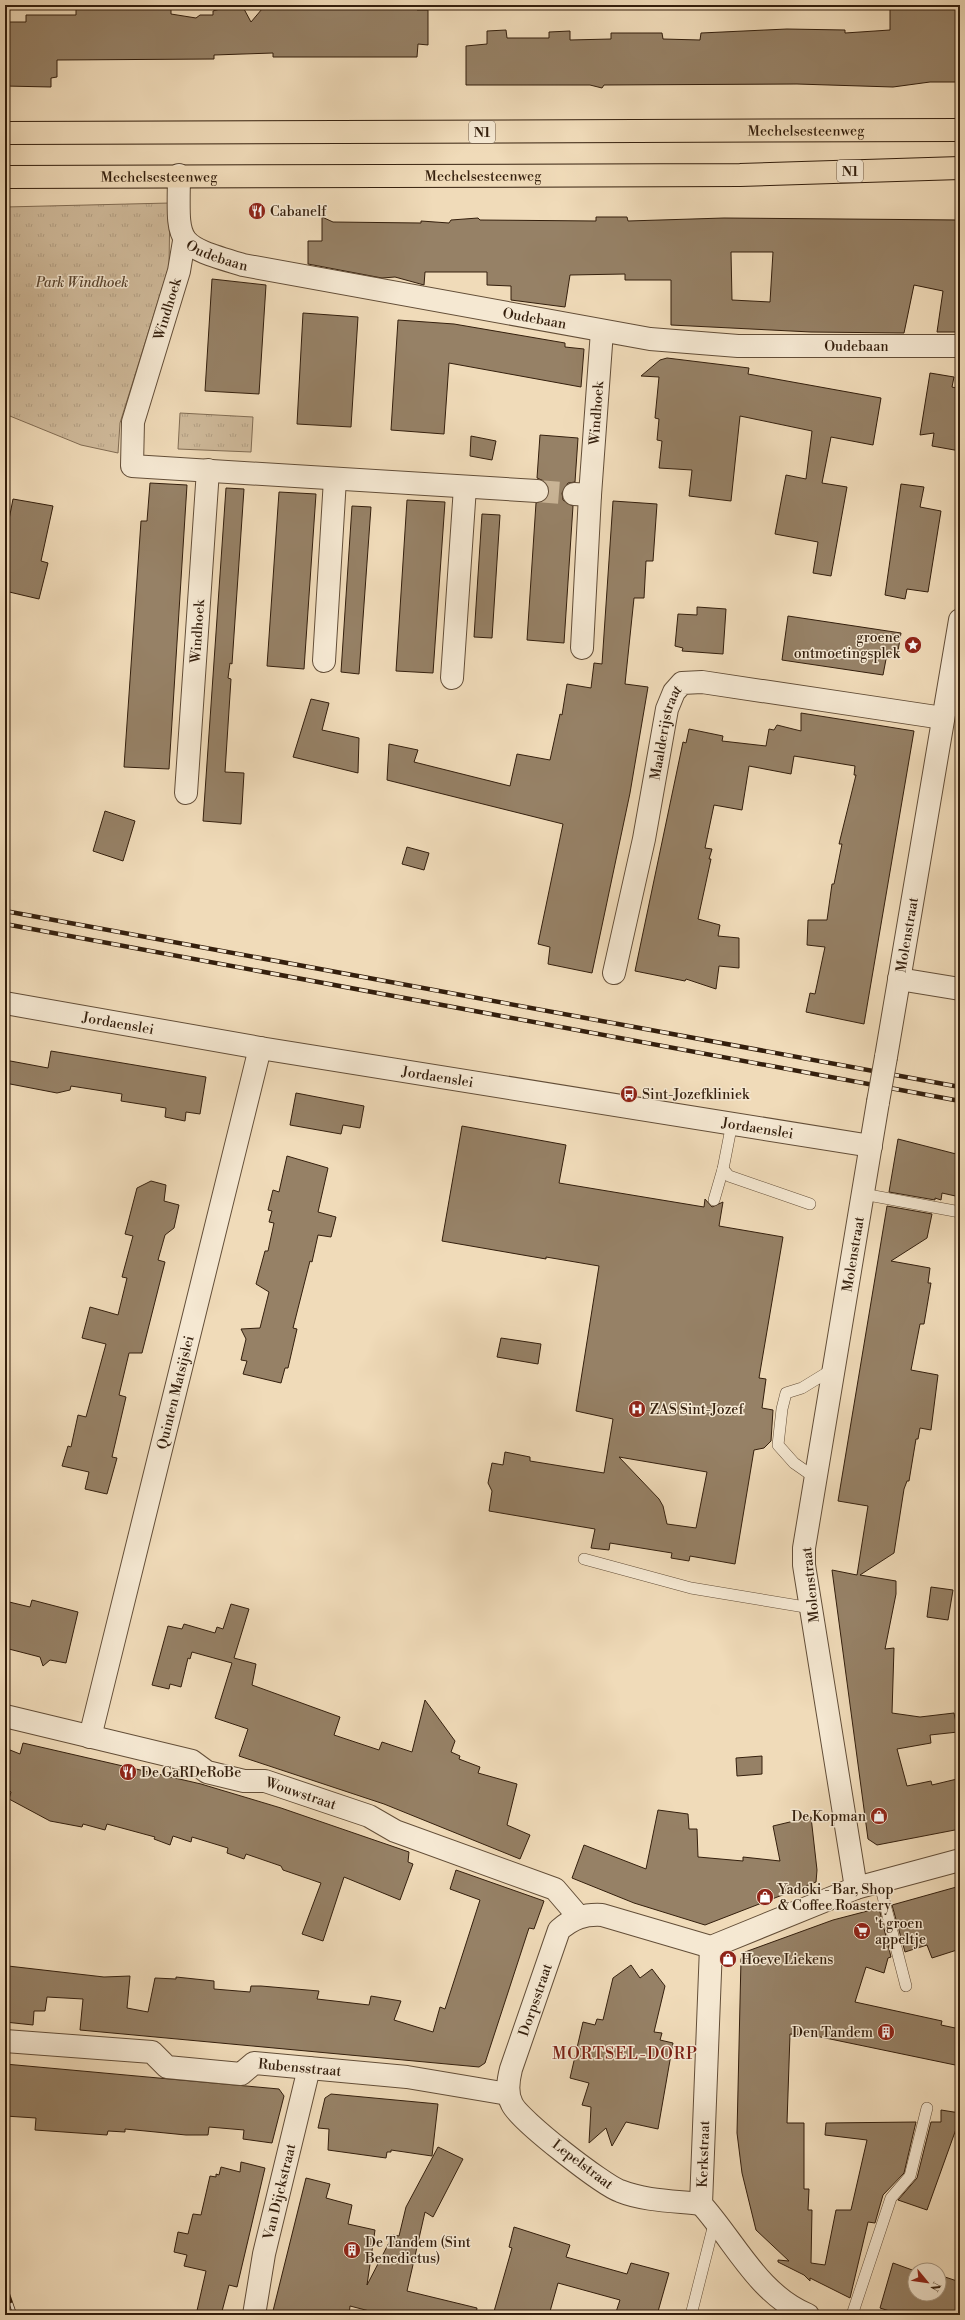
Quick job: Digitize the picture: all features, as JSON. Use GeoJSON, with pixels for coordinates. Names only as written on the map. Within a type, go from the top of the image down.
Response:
{"type":"FeatureCollection","features":[{"type":"Feature","properties":{"kind":"main road","name":"Mechelsesteenweg"},"geometry":{"type":"LineString","coordinates":[[5,133],[960,130]]}},
{"type":"Feature","properties":{"kind":"main road","name":"Mechelsesteenweg"},"geometry":{"type":"LineString","coordinates":[[5,177],[179,175],[733,175],[960,168]]}},
{"type":"Feature","properties":{"kind":"street","name":"Oudebaan"},"geometry":{"type":"LineString","coordinates":[[179,175],[178,223],[184,241],[200,252],[243,265],[650,339],[738,346],[960,346]]}},
{"type":"Feature","properties":{"kind":"street","name":"Windhoek"},"geometry":{"type":"LineString","coordinates":[[184,241],[179,271],[133,422],[132,466],[537,491]]}},
{"type":"Feature","properties":{"kind":"street","name":"Windhoek"},"geometry":{"type":"LineString","coordinates":[[582,648],[582,495],[602,331]]}},
{"type":"Feature","properties":{"kind":"street","name":"Windhoek"},"geometry":{"type":"LineString","coordinates":[[186,793],[208,470]]}},
{"type":"Feature","properties":{"kind":"street"},"geometry":{"type":"LineString","coordinates":[[324,661],[335,479]]}},
{"type":"Feature","properties":{"kind":"street"},"geometry":{"type":"LineString","coordinates":[[452,678],[465,487]]}},
{"type":"Feature","properties":{"kind":"street","name":"Molenstraat"},"geometry":{"type":"LineString","coordinates":[[856,1888],[804,1566],[804,1548],[814,1477],[960,620]]}},
{"type":"Feature","properties":{"kind":"street","name":"Maalderijstraat"},"geometry":{"type":"LineString","coordinates":[[614,973],[644,838],[667,709],[674,692],[682,683],[702,682],[943,718]]}},
{"type":"Feature","properties":{"kind":"street"},"geometry":{"type":"LineString","coordinates":[[899,979],[960,989]]}},
{"type":"Feature","properties":{"kind":"street","name":"Jordaenslei"},"geometry":{"type":"LineString","coordinates":[[5,1003],[260,1048],[871,1146]]}},
{"type":"Feature","properties":{"kind":"street","name":"Quinten Matsijslei"},"geometry":{"type":"LineString","coordinates":[[90,1737],[260,1048]]}},
{"type":"Feature","properties":{"kind":"street","name":"Wouwstraat"},"geometry":{"type":"LineString","coordinates":[[5,1716],[192,1761],[207,1772],[244,1781],[265,1781],[369,1816],[395,1831],[555,1889],[579,1917]]}},
{"type":"Feature","properties":{"kind":"street"},"geometry":{"type":"LineString","coordinates":[[579,1917],[590,1914],[602,1915],[711,1947],[856,1888],[960,1860]]}},
{"type":"Feature","properties":{"kind":"street","name":"Dorpsstraat"},"geometry":{"type":"LineString","coordinates":[[508,2094],[508,2082],[511,2069],[553,1942],[559,1930],[579,1917]]}},
{"type":"Feature","properties":{"kind":"street","name":"Kerkstraat"},"geometry":{"type":"LineString","coordinates":[[708,2212],[711,1947]]}},
{"type":"Feature","properties":{"kind":"street","name":"Rubensstraat"},"geometry":{"type":"LineString","coordinates":[[5,2041],[152,2052],[167,2067],[241,2074],[254,2063],[408,2077],[508,2094]]}},
{"type":"Feature","properties":{"kind":"street","name":"Van Dijckstraat"},"geometry":{"type":"LineString","coordinates":[[254,2315],[264,2254],[309,2068]]}},
{"type":"Feature","properties":{"kind":"street","name":"Lepelstraat"},"geometry":{"type":"LineString","coordinates":[[508,2094],[512,2104],[526,2120],[612,2188],[632,2195],[708,2212]]}},
{"type":"Feature","properties":{"kind":"street"},"geometry":{"type":"LineString","coordinates":[[708,2212],[764,2286],[788,2305],[808,2315]]}},
{"type":"Feature","properties":{"kind":"lane"},"geometry":{"type":"LineString","coordinates":[[714,1200],[723,1169],[732,1123]]}},
{"type":"Feature","properties":{"kind":"lane"},"geometry":{"type":"LineString","coordinates":[[723,1169],[729,1176],[810,1204]]}},
{"type":"Feature","properties":{"kind":"lane"},"geometry":{"type":"LineString","coordinates":[[863,1194],[960,1212]]}},
{"type":"Feature","properties":{"kind":"lane"},"geometry":{"type":"LineString","coordinates":[[814,1477],[794,1463],[778,1445],[782,1409],[786,1393],[802,1388],[833,1369]]}},
{"type":"Feature","properties":{"kind":"lane"},"geometry":{"type":"LineString","coordinates":[[584,1559],[691,1588],[811,1608]]}},
{"type":"Feature","properties":{"kind":"lane"},"geometry":{"type":"LineString","coordinates":[[879,1881],[906,1986]]}},
{"type":"Feature","properties":{"kind":"lane"},"geometry":{"type":"LineString","coordinates":[[852,2315],[891,2198],[910,2176],[927,2108]]}},
{"type":"Feature","properties":{"kind":"lane"},"geometry":{"type":"LineString","coordinates":[[691,2315],[708,2212]]}},
{"type":"Feature","properties":{"kind":"green space","name":"Park Windhoek"},"geometry":{"type":"Polygon","coordinates":[[[170,203],[169,266],[120,423],[118,453],[81,445],[5,414],[5,207],[170,203]]]}},
{"type":"Feature","properties":{"kind":"green space"},"geometry":{"type":"Polygon","coordinates":[[[180,413],[253,417],[251,452],[178,449],[180,413]]]}},
{"type":"Feature","properties":{"kind":"building"},"geometry":{"type":"Polygon","coordinates":[[[171,5],[171,14],[196,18],[200,15],[213,15],[213,11],[220,9],[244,9],[251,22],[262,9],[283,9],[283,6],[417,5],[417,10],[428,10],[428,45],[418,44],[417,57],[273,57],[273,53],[214,55],[214,59],[57,60],[57,77],[51,78],[51,87],[5,86],[5,22],[26,22],[26,15],[76,15],[76,9],[80,9],[80,6],[171,5]]]}},
{"type":"Feature","properties":{"kind":"building"},"geometry":{"type":"Polygon","coordinates":[[[890,5],[958,5],[960,82],[930,82],[893,87],[797,84],[604,85],[602,88],[590,85],[466,85],[466,46],[487,44],[487,31],[506,30],[507,38],[549,38],[549,32],[570,31],[570,40],[611,39],[611,33],[662,33],[663,39],[700,40],[701,33],[787,29],[845,30],[845,33],[890,30],[890,5]]]}},
{"type":"Feature","properties":{"kind":"building"},"geometry":{"type":"Polygon","coordinates":[[[322,217],[333,222],[421,223],[421,221],[449,223],[451,220],[478,218],[480,220],[596,221],[596,217],[627,217],[628,221],[724,218],[960,220],[960,332],[937,332],[943,291],[914,285],[904,333],[811,332],[671,325],[671,280],[625,280],[625,274],[570,275],[565,307],[511,300],[511,286],[487,285],[487,272],[425,272],[424,285],[395,277],[382,278],[308,264],[308,241],[322,241],[322,217]],[[731,252],[732,300],[770,302],[773,252],[731,252]]]}},
{"type":"Feature","properties":{"kind":"building"},"geometry":{"type":"Polygon","coordinates":[[[212,279],[266,285],[259,394],[205,391],[212,279]]]}},
{"type":"Feature","properties":{"kind":"building"},"geometry":{"type":"Polygon","coordinates":[[[303,313],[358,317],[351,427],[297,424],[303,313]]]}},
{"type":"Feature","properties":{"kind":"building"},"geometry":{"type":"Polygon","coordinates":[[[398,320],[454,324],[565,343],[565,347],[584,349],[581,387],[449,363],[444,434],[391,430],[398,320]]]}},
{"type":"Feature","properties":{"kind":"building"},"geometry":{"type":"Polygon","coordinates":[[[667,358],[749,368],[748,374],[881,398],[873,445],[831,437],[822,483],[847,487],[831,576],[813,573],[818,542],[775,534],[786,475],[806,479],[812,431],[740,416],[731,501],[689,496],[692,470],[659,468],[662,441],[657,440],[659,419],[655,418],[659,377],[641,376],[660,360],[667,358]]]}},
{"type":"Feature","properties":{"kind":"building"},"geometry":{"type":"Polygon","coordinates":[[[930,373],[954,377],[952,387],[960,389],[960,451],[932,446],[934,433],[920,435],[930,373]]]}},
{"type":"Feature","properties":{"kind":"building"},"geometry":{"type":"Polygon","coordinates":[[[540,435],[578,438],[575,482],[568,483],[562,493],[563,500],[573,506],[564,643],[527,640],[536,503],[547,498],[549,491],[544,481],[537,478],[540,435]]]}},
{"type":"Feature","properties":{"kind":"building"},"geometry":{"type":"Polygon","coordinates":[[[471,436],[496,441],[492,460],[470,456],[471,436]]]}},
{"type":"Feature","properties":{"kind":"building"},"geometry":{"type":"Polygon","coordinates":[[[150,483],[187,485],[169,769],[124,767],[141,521],[147,521],[150,483]]]}},
{"type":"Feature","properties":{"kind":"building"},"geometry":{"type":"Polygon","coordinates":[[[901,484],[924,487],[920,507],[941,511],[928,592],[907,589],[905,599],[885,595],[901,484]]]}},
{"type":"Feature","properties":{"kind":"building"},"geometry":{"type":"Polygon","coordinates":[[[226,488],[244,489],[232,664],[230,663],[228,678],[231,679],[225,772],[244,773],[241,824],[203,821],[226,488]]]}},
{"type":"Feature","properties":{"kind":"building"},"geometry":{"type":"Polygon","coordinates":[[[279,492],[316,494],[304,669],[267,666],[279,492]]]}},
{"type":"Feature","properties":{"kind":"building"},"geometry":{"type":"Polygon","coordinates":[[[13,499],[53,506],[41,561],[48,563],[39,599],[5,591],[5,540],[13,499]]]}},
{"type":"Feature","properties":{"kind":"building"},"geometry":{"type":"Polygon","coordinates":[[[407,500],[445,502],[433,673],[396,671],[407,500]]]}},
{"type":"Feature","properties":{"kind":"building"},"geometry":{"type":"Polygon","coordinates":[[[613,501],[657,504],[653,561],[646,561],[644,598],[634,598],[625,684],[648,687],[630,793],[592,973],[548,964],[550,947],[538,944],[563,824],[387,780],[389,744],[418,750],[414,762],[510,786],[517,754],[550,760],[560,714],[562,715],[567,684],[591,688],[594,663],[602,664],[613,501]]]}},
{"type":"Feature","properties":{"kind":"building"},"geometry":{"type":"Polygon","coordinates":[[[352,506],[371,507],[359,674],[341,672],[352,506]]]}},
{"type":"Feature","properties":{"kind":"building"},"geometry":{"type":"Polygon","coordinates":[[[482,514],[500,515],[492,638],[474,637],[482,514]]]}},
{"type":"Feature","properties":{"kind":"building"},"geometry":{"type":"Polygon","coordinates":[[[697,607],[726,609],[723,654],[682,651],[683,648],[675,646],[678,614],[697,615],[697,607]]]}},
{"type":"Feature","properties":{"kind":"building"},"geometry":{"type":"Polygon","coordinates":[[[788,616],[901,633],[897,657],[887,654],[883,675],[782,660],[788,616]]]}},
{"type":"Feature","properties":{"kind":"building"},"geometry":{"type":"Polygon","coordinates":[[[311,699],[329,703],[322,730],[359,738],[358,773],[293,757],[311,699]]]}},
{"type":"Feature","properties":{"kind":"building"},"geometry":{"type":"Polygon","coordinates":[[[801,713],[914,731],[864,1024],[806,1012],[810,993],[815,994],[825,947],[807,945],[808,920],[827,920],[832,884],[834,884],[842,844],[839,844],[856,775],[854,775],[855,766],[794,756],[791,774],[749,766],[742,810],[714,805],[705,848],[712,849],[709,859],[711,859],[698,919],[720,925],[718,936],[739,938],[739,968],[719,966],[716,989],[686,979],[685,981],[635,971],[683,742],[686,743],[689,729],[723,736],[722,741],[766,746],[769,729],[774,730],[777,725],[801,731],[801,713]]]}},
{"type":"Feature","properties":{"kind":"building"},"geometry":{"type":"Polygon","coordinates":[[[105,811],[135,821],[123,861],[93,851],[105,811]]]}},
{"type":"Feature","properties":{"kind":"building"},"geometry":{"type":"Polygon","coordinates":[[[407,847],[429,853],[424,870],[402,864],[407,847]]]}},
{"type":"Feature","properties":{"kind":"building"},"geometry":{"type":"Polygon","coordinates":[[[51,1051],[206,1077],[200,1114],[186,1112],[185,1121],[165,1117],[166,1108],[121,1101],[122,1094],[71,1086],[70,1090],[57,1093],[5,1083],[5,1060],[48,1068],[51,1051]]]}},
{"type":"Feature","properties":{"kind":"building"},"geometry":{"type":"Polygon","coordinates":[[[296,1093],[364,1106],[360,1128],[343,1125],[341,1134],[290,1125],[296,1093]]]}},
{"type":"Feature","properties":{"kind":"building","name":"ZAS Sint-Jozef"},"geometry":{"type":"Polygon","coordinates":[[[462,1126],[566,1145],[559,1183],[704,1207],[705,1199],[712,1207],[723,1202],[719,1226],[783,1237],[759,1378],[766,1379],[762,1408],[773,1410],[771,1441],[764,1448],[754,1450],[735,1564],[690,1556],[689,1561],[671,1558],[672,1553],[610,1543],[609,1550],[591,1548],[595,1529],[489,1511],[492,1491],[488,1483],[492,1463],[503,1465],[505,1452],[530,1457],[530,1461],[604,1473],[613,1419],[576,1411],[599,1266],[546,1257],[546,1259],[442,1241],[462,1126]],[[619,1457],[659,1499],[663,1506],[667,1524],[696,1528],[707,1472],[619,1457]]]}},
{"type":"Feature","properties":{"kind":"building"},"geometry":{"type":"Polygon","coordinates":[[[898,1139],[960,1155],[960,1197],[942,1193],[941,1200],[935,1198],[935,1200],[889,1192],[898,1139]]]}},
{"type":"Feature","properties":{"kind":"building"},"geometry":{"type":"Polygon","coordinates":[[[287,1156],[328,1168],[318,1212],[336,1217],[331,1237],[318,1235],[312,1262],[310,1261],[293,1328],[297,1329],[288,1368],[285,1368],[281,1383],[243,1374],[247,1361],[241,1360],[246,1339],[241,1329],[260,1328],[269,1292],[256,1284],[265,1251],[268,1251],[274,1223],[269,1222],[272,1211],[268,1210],[273,1190],[279,1192],[287,1156]]]}},
{"type":"Feature","properties":{"kind":"building"},"geometry":{"type":"Polygon","coordinates":[[[151,1181],[166,1185],[164,1201],[179,1205],[174,1228],[165,1235],[158,1260],[165,1262],[142,1353],[129,1353],[119,1395],[126,1397],[112,1457],[117,1458],[107,1494],[85,1489],[89,1472],[62,1466],[68,1446],[71,1447],[78,1415],[86,1417],[106,1344],[82,1338],[90,1307],[118,1315],[127,1278],[122,1277],[133,1236],[125,1234],[137,1188],[151,1181]]]}},
{"type":"Feature","properties":{"kind":"building"},"geometry":{"type":"Polygon","coordinates":[[[887,1206],[932,1214],[927,1238],[891,1261],[930,1268],[928,1283],[931,1283],[924,1324],[920,1324],[911,1370],[938,1375],[931,1430],[920,1428],[918,1439],[916,1439],[909,1481],[907,1481],[904,1489],[894,1553],[860,1575],[896,1581],[896,1594],[885,1649],[894,1648],[892,1713],[920,1717],[954,1713],[958,1732],[930,1735],[931,1743],[897,1749],[907,1786],[931,1781],[932,1785],[957,1779],[960,1792],[960,1829],[877,1845],[868,1839],[832,1570],[857,1575],[868,1506],[838,1501],[887,1206]]]}},
{"type":"Feature","properties":{"kind":"building"},"geometry":{"type":"Polygon","coordinates":[[[501,1338],[541,1344],[538,1364],[497,1357],[501,1338]]]}},
{"type":"Feature","properties":{"kind":"building"},"geometry":{"type":"Polygon","coordinates":[[[931,1587],[953,1590],[948,1620],[927,1617],[931,1587]]]}},
{"type":"Feature","properties":{"kind":"building"},"geometry":{"type":"Polygon","coordinates":[[[32,1600],[78,1612],[66,1663],[50,1660],[43,1666],[40,1657],[5,1648],[5,1601],[30,1607],[32,1600]]]}},
{"type":"Feature","properties":{"kind":"building"},"geometry":{"type":"Polygon","coordinates":[[[231,1604],[249,1609],[234,1658],[256,1664],[252,1685],[340,1717],[334,1735],[379,1750],[382,1742],[412,1752],[425,1700],[455,1741],[451,1752],[460,1756],[459,1759],[480,1767],[478,1773],[517,1784],[507,1825],[530,1835],[520,1859],[384,1804],[239,1756],[248,1729],[215,1718],[232,1663],[192,1652],[190,1659],[188,1658],[181,1687],[170,1684],[169,1689],[152,1685],[168,1626],[182,1629],[184,1624],[215,1633],[217,1627],[223,1629],[231,1604]]]}},
{"type":"Feature","properties":{"kind":"building"},"geometry":{"type":"Polygon","coordinates":[[[23,1743],[201,1784],[281,1808],[409,1852],[408,1862],[413,1864],[400,1900],[344,1877],[323,1941],[302,1934],[321,1883],[283,1870],[281,1866],[246,1854],[244,1859],[227,1853],[228,1848],[192,1837],[191,1842],[173,1836],[170,1845],[154,1839],[155,1837],[107,1824],[105,1830],[83,1824],[82,1827],[50,1821],[9,1799],[11,1792],[5,1787],[5,1769],[10,1750],[20,1754],[23,1743]]]}},
{"type":"Feature","properties":{"kind":"building"},"geometry":{"type":"Polygon","coordinates":[[[762,1756],[762,1774],[737,1776],[736,1758],[762,1756]]]}},
{"type":"Feature","properties":{"kind":"building"},"geometry":{"type":"Polygon","coordinates":[[[658,1810],[688,1814],[689,1829],[697,1829],[698,1857],[743,1861],[743,1857],[780,1861],[773,1826],[811,1817],[817,1870],[816,1882],[705,1925],[634,1903],[572,1878],[584,1845],[646,1869],[658,1810]]]}},
{"type":"Feature","properties":{"kind":"building"},"geometry":{"type":"Polygon","coordinates":[[[456,1870],[544,1901],[534,1929],[529,1928],[485,2063],[479,2067],[80,2030],[83,1999],[47,1997],[45,2011],[34,2011],[33,2025],[5,2022],[5,1976],[8,1966],[104,1977],[130,1976],[127,2008],[148,2012],[155,1978],[176,1979],[176,1977],[214,1981],[214,1989],[250,1992],[251,1986],[319,1991],[317,1999],[369,2005],[371,1996],[401,2001],[394,2020],[433,2032],[440,2007],[445,2009],[480,1900],[450,1889],[456,1870]]]}},
{"type":"Feature","properties":{"kind":"building"},"geometry":{"type":"Polygon","coordinates":[[[960,1886],[960,1949],[932,1958],[927,1945],[905,1952],[892,1905],[960,1886]]]}},
{"type":"Feature","properties":{"kind":"building"},"geometry":{"type":"Polygon","coordinates":[[[879,1908],[891,1957],[888,1958],[884,1973],[866,1967],[855,2002],[942,2021],[941,2025],[960,2029],[960,2066],[811,2035],[790,2034],[787,2123],[804,2123],[804,2189],[809,2189],[808,2210],[812,2210],[811,2263],[825,2265],[836,2210],[851,2210],[867,2140],[825,2135],[826,2123],[916,2122],[904,2173],[883,2195],[875,2223],[868,2222],[850,2298],[810,2278],[810,2281],[804,2275],[778,2262],[778,2260],[789,2261],[756,2230],[742,2173],[737,2133],[741,1959],[745,1952],[833,1920],[879,1908]]]}},
{"type":"Feature","properties":{"kind":"building"},"geometry":{"type":"Polygon","coordinates":[[[631,1965],[640,1978],[652,1969],[665,1986],[654,2032],[662,2033],[660,2040],[673,2043],[658,2129],[626,2122],[612,2146],[606,2128],[589,2143],[591,2107],[582,2105],[589,2083],[570,2078],[583,2022],[595,2025],[597,2019],[603,2020],[613,1978],[631,1965]]]}},
{"type":"Feature","properties":{"kind":"building"},"geometry":{"type":"Polygon","coordinates":[[[5,2064],[279,2089],[284,2096],[272,2143],[243,2139],[244,2130],[209,2127],[208,2135],[186,2135],[125,2129],[125,2132],[108,2131],[107,2135],[35,2130],[36,2118],[5,2116],[5,2064]]]}},
{"type":"Feature","properties":{"kind":"building"},"geometry":{"type":"Polygon","coordinates":[[[331,2094],[438,2104],[432,2156],[391,2150],[391,2152],[387,2152],[386,2158],[328,2150],[329,2129],[318,2128],[325,2098],[331,2094]]]}},
{"type":"Feature","properties":{"kind":"building"},"geometry":{"type":"Polygon","coordinates":[[[941,2110],[960,2113],[960,2118],[927,2210],[898,2200],[917,2178],[931,2122],[941,2122],[941,2110]]]}},
{"type":"Feature","properties":{"kind":"building"},"geometry":{"type":"Polygon","coordinates":[[[438,2147],[463,2159],[433,2217],[425,2212],[407,2291],[477,2308],[476,2315],[385,2315],[350,2306],[349,2315],[272,2315],[306,2178],[330,2184],[326,2198],[352,2205],[348,2224],[375,2230],[367,2285],[393,2235],[399,2236],[406,2207],[438,2147]]]}},
{"type":"Feature","properties":{"kind":"building"},"geometry":{"type":"Polygon","coordinates":[[[241,2162],[265,2168],[237,2287],[229,2285],[221,2315],[196,2315],[206,2271],[184,2266],[187,2255],[174,2252],[178,2232],[188,2234],[193,2214],[201,2215],[210,2176],[216,2177],[216,2174],[219,2175],[221,2167],[240,2172],[241,2162]]]}},
{"type":"Feature","properties":{"kind":"building"},"geometry":{"type":"Polygon","coordinates":[[[514,2227],[570,2245],[566,2257],[627,2274],[631,2263],[669,2273],[657,2315],[615,2315],[620,2300],[558,2283],[549,2315],[493,2315],[512,2248],[509,2247],[514,2227]]]}},
{"type":"Feature","properties":{"kind":"building"},"geometry":{"type":"Polygon","coordinates":[[[893,2263],[907,2268],[907,2302],[947,2302],[947,2278],[960,2282],[960,2315],[902,2315],[880,2308],[893,2263]]]}},
{"type":"Feature","properties":{"kind":"tunnel"},"geometry":{"type":"LineString","coordinates":[[537,491],[574,494]]}},
{"type":"Feature","properties":{"kind":"railway"},"geometry":{"type":"LineString","coordinates":[[5,911],[960,1087]]}},
{"type":"Feature","properties":{"kind":"railway"},"geometry":{"type":"LineString","coordinates":[[5,924],[960,1101]]}},
{"type":"Feature","properties":{"kind":"railway"},"geometry":{"type":"LineString","coordinates":[[5,2286],[15,2315]]}},
{"type":"Feature","properties":{"kind":"place","name":"Cabanelf"},"geometry":{"type":"Point","coordinates":[257,211]}},
{"type":"Feature","properties":{"kind":"place","name":"groene ontmoetingsplek"},"geometry":{"type":"Point","coordinates":[913,645]}},
{"type":"Feature","properties":{"kind":"place","name":"Sint-Jozefkliniek"},"geometry":{"type":"Point","coordinates":[629,1094]}},
{"type":"Feature","properties":{"kind":"place","name":"ZAS Sint-Jozef"},"geometry":{"type":"Point","coordinates":[637,1409]}},
{"type":"Feature","properties":{"kind":"place","name":"De GaRDeRoBe"},"geometry":{"type":"Point","coordinates":[128,1772]}},
{"type":"Feature","properties":{"kind":"place","name":"De Kopman"},"geometry":{"type":"Point","coordinates":[879,1816]}},
{"type":"Feature","properties":{"kind":"place","name":"Yadoki - Bar, Shop & Coffee Roastery"},"geometry":{"type":"Point","coordinates":[765,1897]}},
{"type":"Feature","properties":{"kind":"place","name":"'t groen appeltje"},"geometry":{"type":"Point","coordinates":[862,1931]}},
{"type":"Feature","properties":{"kind":"place","name":"Hoeve Liekens"},"geometry":{"type":"Point","coordinates":[728,1959]}},
{"type":"Feature","properties":{"kind":"place","name":"Den Tandem"},"geometry":{"type":"Point","coordinates":[886,2032]}},
{"type":"Feature","properties":{"kind":"place","name":"De Tandem (Sint Benedictus)"},"geometry":{"type":"Point","coordinates":[352,2250]}},
{"type":"Feature","properties":{"kind":"district","name":"MORTSEL-DORP"},"geometry":{"type":"Point","coordinates":[625,2053]}}]}
